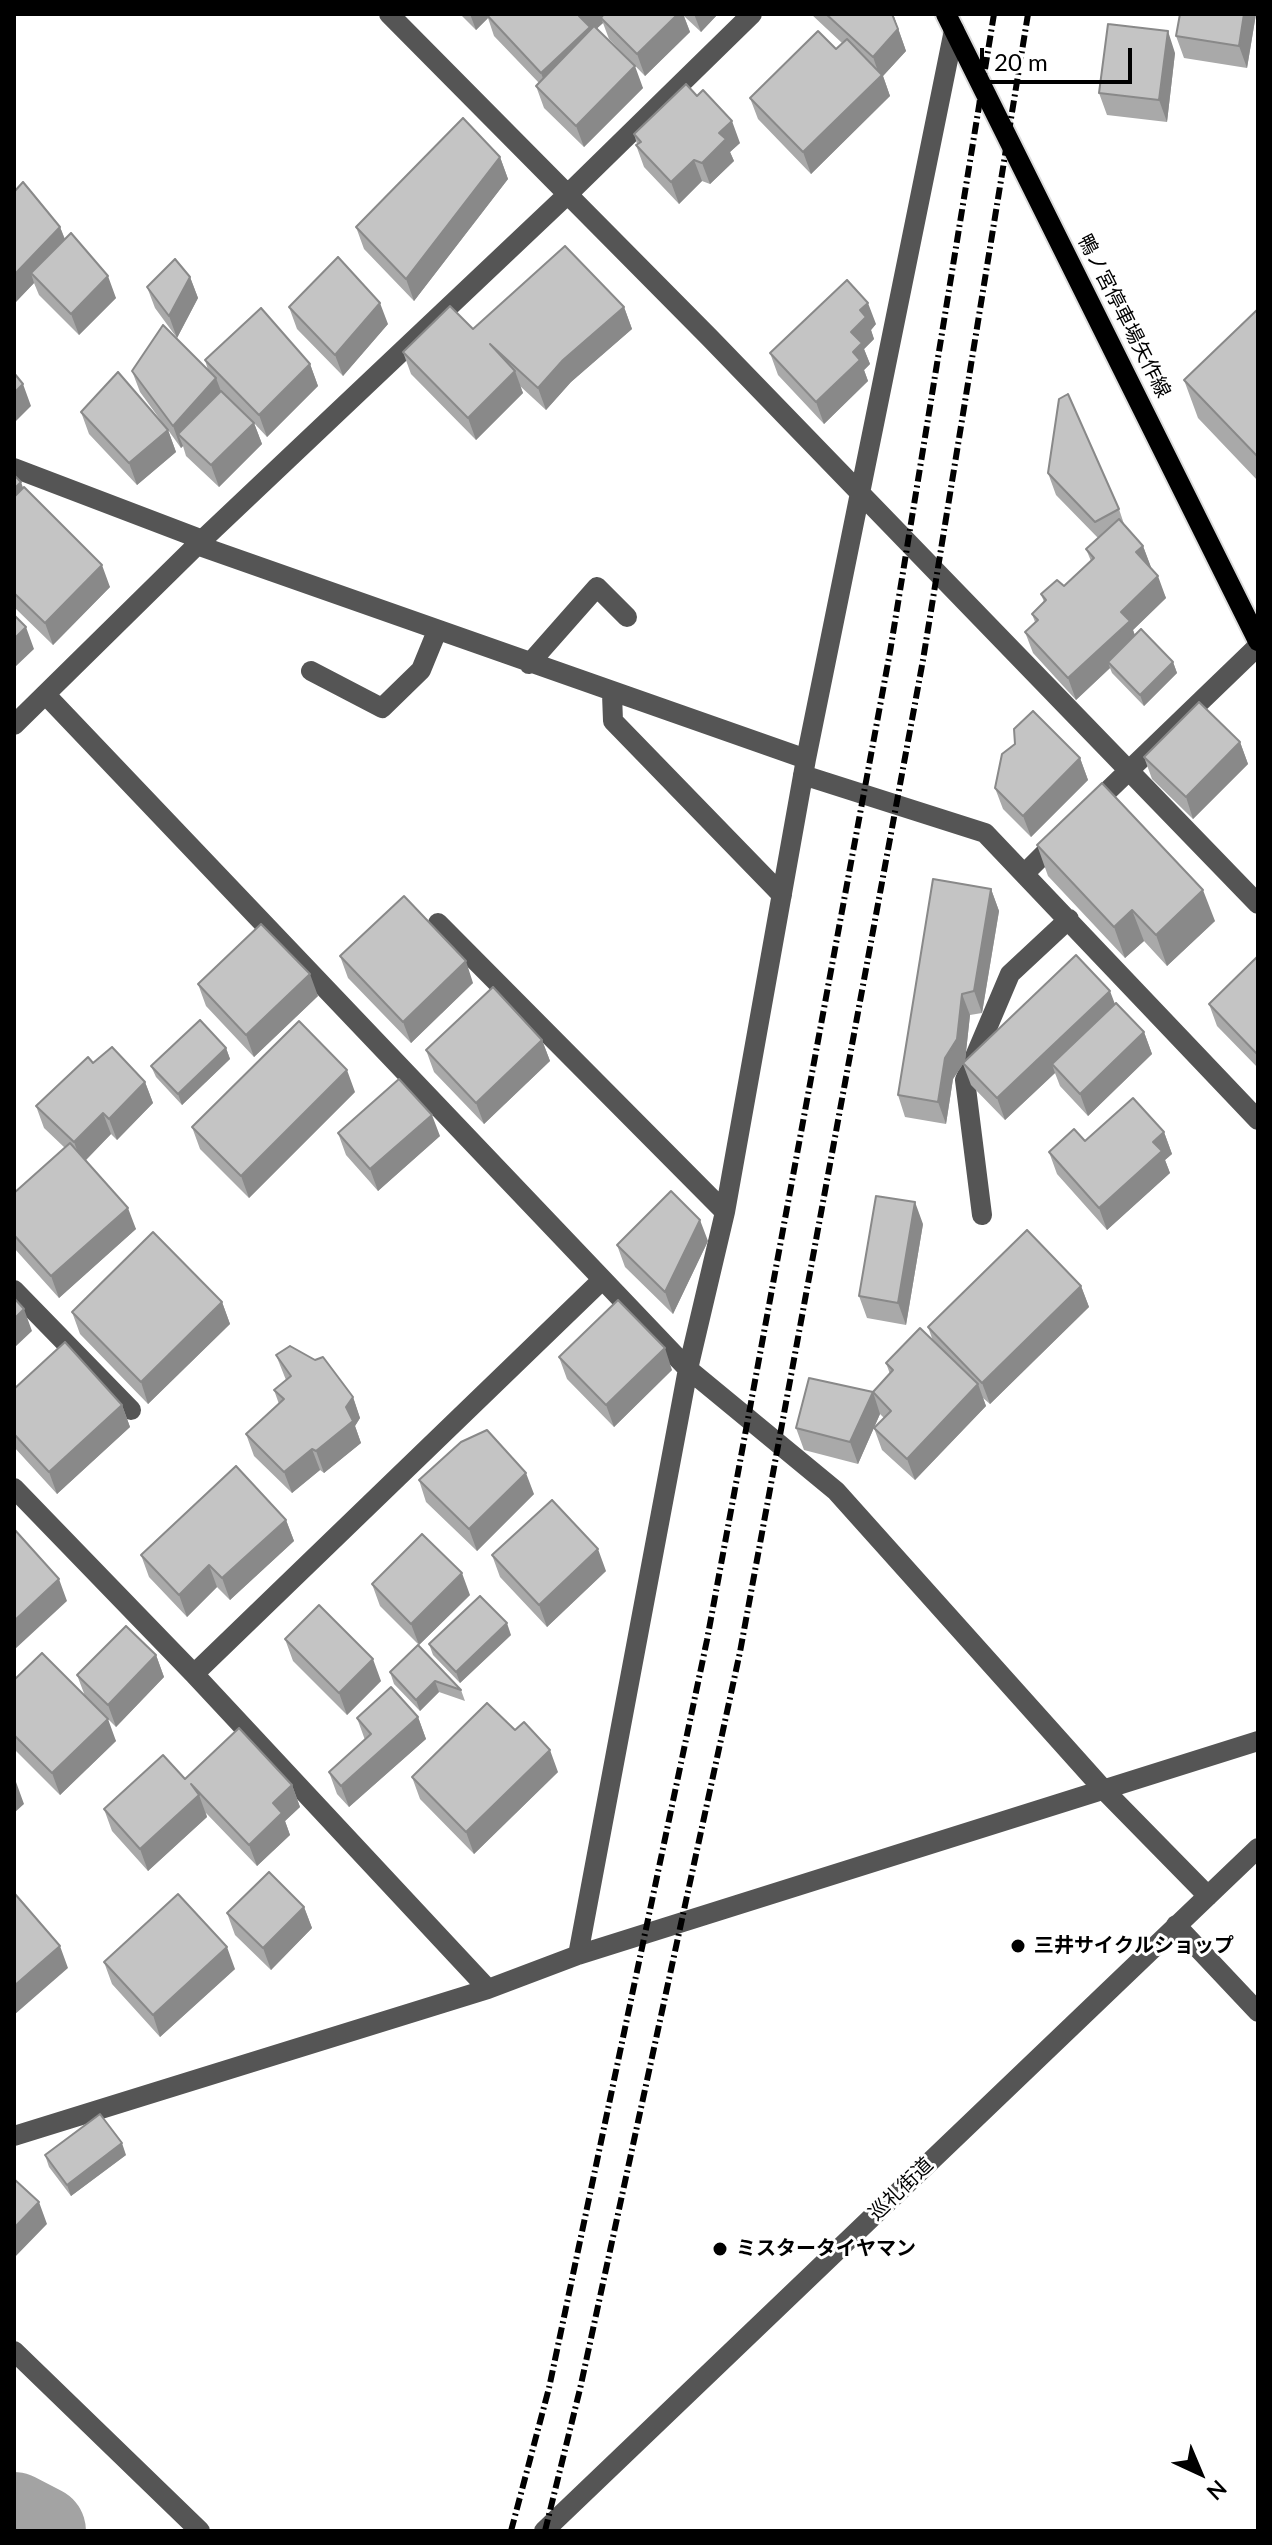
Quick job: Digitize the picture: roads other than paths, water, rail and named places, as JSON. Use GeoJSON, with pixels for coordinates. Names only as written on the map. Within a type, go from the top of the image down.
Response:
{"type":"FeatureCollection","features":[{"type":"Feature","properties":{"kind":"main road","name":"鴨ノ宮停車場矢作線"},"geometry":{"type":"LineString","coordinates":[[950,22],[1258,644]]}},
{"type":"Feature","properties":{"kind":"street"},"geometry":{"type":"LineString","coordinates":[[389,14],[1258,904]]}},
{"type":"Feature","properties":{"kind":"street"},"geometry":{"type":"LineString","coordinates":[[14,725],[200,542],[568,194],[752,14]]}},
{"type":"Feature","properties":{"kind":"street"},"geometry":{"type":"LineString","coordinates":[[578,1955],[688,1369],[725,1212],[805,767],[861,494],[950,22]]}},
{"type":"Feature","properties":{"kind":"street"},"geometry":{"type":"LineString","coordinates":[[14,468],[200,542],[985,833],[1258,1120]]}},
{"type":"Feature","properties":{"kind":"street"},"geometry":{"type":"LineString","coordinates":[[529,664],[597,587],[627,617]]}},
{"type":"Feature","properties":{"kind":"street"},"geometry":{"type":"LineString","coordinates":[[311,671],[382,708],[421,670],[437,631]]}},
{"type":"Feature","properties":{"kind":"street"},"geometry":{"type":"LineString","coordinates":[[1024,874],[1258,644]]}},
{"type":"Feature","properties":{"kind":"street"},"geometry":{"type":"LineString","coordinates":[[612,694],[613,721],[782,895]]}},
{"type":"Feature","properties":{"kind":"street"},"geometry":{"type":"LineString","coordinates":[[46,695],[688,1369],[836,1491],[1103,1789],[1208,1896]]}},
{"type":"Feature","properties":{"kind":"street"},"geometry":{"type":"LineString","coordinates":[[982,1215],[965,1080],[1010,974],[1069,919]]}},
{"type":"Feature","properties":{"kind":"street"},"geometry":{"type":"LineString","coordinates":[[438,923],[725,1212]]}},
{"type":"Feature","properties":{"kind":"street"},"geometry":{"type":"LineString","coordinates":[[194,1674],[602,1280]]}},
{"type":"Feature","properties":{"kind":"street"},"geometry":{"type":"LineString","coordinates":[[14,1290],[131,1410]]}},
{"type":"Feature","properties":{"kind":"street"},"geometry":{"type":"LineString","coordinates":[[14,1488],[194,1674],[488,1989]]}},
{"type":"Feature","properties":{"kind":"street"},"geometry":{"type":"LineString","coordinates":[[14,2136],[488,1989],[578,1955],[1258,1741]]}},
{"type":"Feature","properties":{"kind":"street","name":"巡礼街道"},"geometry":{"type":"LineString","coordinates":[[544,2531],[1258,1848]]}},
{"type":"Feature","properties":{"kind":"street"},"geometry":{"type":"LineString","coordinates":[[1176,1925],[1258,2012]]}},
{"type":"Feature","properties":{"kind":"street"},"geometry":{"type":"LineString","coordinates":[[14,2351],[200,2531]]}},
{"type":"Feature","properties":{"kind":"waterway"},"geometry":{"type":"LineString","coordinates":[[14,2517],[41,2531]]}},
{"type":"Feature","properties":{"kind":"railway"},"geometry":{"type":"LineString","coordinates":[[511,2531],[549,2388],[707,1640],[890,652],[994,14]]}},
{"type":"Feature","properties":{"kind":"railway"},"geometry":{"type":"LineString","coordinates":[[545,2531],[580,2389],[740,1652],[923,660],[1028,14]]}},
{"type":"Feature","properties":{"kind":"place","name":"三井サイクルショップ"},"geometry":{"type":"Point","coordinates":[1018,1946]}},
{"type":"Feature","properties":{"kind":"place","name":"ミスタータイヤマン"},"geometry":{"type":"Point","coordinates":[720,2249]}}]}
